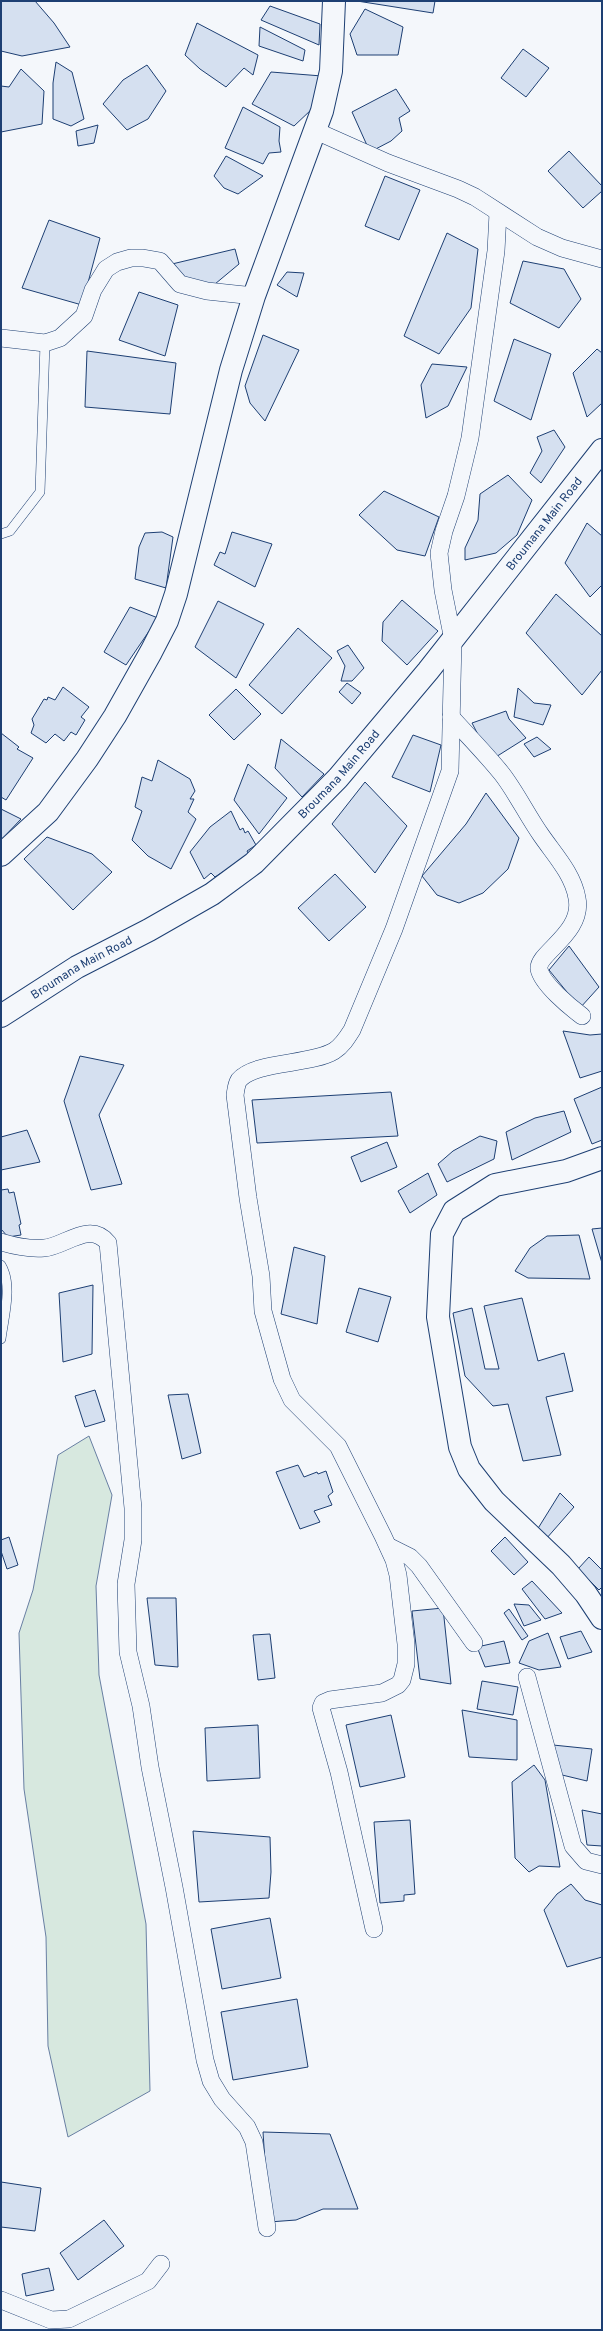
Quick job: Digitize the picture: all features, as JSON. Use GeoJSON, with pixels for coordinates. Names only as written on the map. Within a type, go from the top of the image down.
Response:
{"type":"FeatureCollection","features":[{"type":"Feature","properties":{"kind":"street"},"geometry":{"type":"LineString","coordinates":[[1,855],[40,821],[62,795],[115,716],[167,622],[176,594],[231,370],[254,296],[316,132],[331,71],[334,1]]}},
{"type":"Feature","properties":{"kind":"street"},"geometry":{"type":"LineString","coordinates":[[316,132],[388,163],[451,186],[475,197],[537,237],[562,248],[602,259]]}},
{"type":"Feature","properties":{"kind":"street"},"geometry":{"type":"LineString","coordinates":[[374,1929],[339,1772],[321,1708],[323,1703],[330,1700],[382,1693],[398,1685],[402,1680],[406,1664],[406,1644],[398,1575],[388,1546],[338,1446],[292,1400],[282,1379],[263,1311],[261,1276],[248,1198],[235,1095],[238,1081],[247,1074],[264,1068],[326,1054],[342,1045],[352,1030],[394,929],[445,785],[451,755],[453,640],[443,590],[439,553],[444,531],[456,496],[470,438],[496,251],[498,213]]}},
{"type":"Feature","properties":{"kind":"street"},"geometry":{"type":"LineString","coordinates":[[1,338],[45,343],[60,338],[84,316],[93,290],[106,269],[118,262],[131,258],[143,258],[160,261],[180,284],[207,291],[254,296]]}},
{"type":"Feature","properties":{"kind":"street","name":"Broumana Main Road"},"geometry":{"type":"LineString","coordinates":[[1,1016],[77,967],[149,930],[212,894],[254,863],[338,778],[453,640],[602,450]]}},
{"type":"Feature","properties":{"kind":"street"},"geometry":{"type":"LineString","coordinates":[[451,717],[502,774],[524,811],[570,878],[577,897],[579,911],[568,932],[541,961],[539,969],[543,977],[565,1004],[582,1016]]}},
{"type":"Feature","properties":{"kind":"street"},"geometry":{"type":"LineString","coordinates":[[602,1158],[566,1171],[495,1185],[454,1211],[442,1234],[438,1317],[460,1447],[469,1470],[494,1501],[561,1565],[586,1594],[602,1618]]}},
{"type":"Feature","properties":{"kind":"street"},"geometry":{"type":"LineString","coordinates":[[1,1242],[13,1246],[45,1248],[79,1234],[101,1236],[108,1242],[133,1508],[133,1540],[126,1584],[128,1652],[140,1706],[205,2060],[211,2080],[218,2093],[247,2127],[254,2142],[267,2228]]}},
{"type":"Feature","properties":{"kind":"street"},"geometry":{"type":"LineString","coordinates":[[388,1546],[410,1556],[419,1566],[474,1643]]}},
{"type":"Feature","properties":{"kind":"street"},"geometry":{"type":"LineString","coordinates":[[527,1677],[573,1846],[586,1861],[602,1865]]}},
{"type":"Feature","properties":{"kind":"street"},"geometry":{"type":"LineString","coordinates":[[1,2300],[50,2320],[68,2319],[148,2280],[161,2264]]}},
{"type":"Feature","properties":{"kind":"lane"},"geometry":{"type":"LineString","coordinates":[[1,534],[10,531],[40,492],[45,343]]}},
{"type":"Feature","properties":{"kind":"lane"},"geometry":{"type":"LineString","coordinates":[[1,1265],[4,1270],[7,1289],[1,1339]]}},
{"type":"Feature","properties":{"kind":"shaded area"},"geometry":{"type":"Polygon","coordinates":[[[89,1436],[112,1495],[96,1586],[99,1675],[146,1924],[150,2091],[68,2137],[48,2046],[46,1937],[24,1789],[19,1633],[33,1590],[58,1455],[89,1436]]]}},
{"type":"Feature","properties":{"kind":"building"},"geometry":{"type":"Polygon","coordinates":[[[1,1],[35,1],[54,23],[70,47],[22,56],[1,51],[1,1]]]}},
{"type":"Feature","properties":{"kind":"building"},"geometry":{"type":"Polygon","coordinates":[[[357,1],[435,1],[433,13],[357,1]]]}},
{"type":"Feature","properties":{"kind":"building"},"geometry":{"type":"Polygon","coordinates":[[[270,6],[320,24],[319,45],[261,20],[270,6]]]}},
{"type":"Feature","properties":{"kind":"building"},"geometry":{"type":"Polygon","coordinates":[[[365,9],[403,27],[398,55],[357,55],[350,34],[365,9]]]}},
{"type":"Feature","properties":{"kind":"building"},"geometry":{"type":"Polygon","coordinates":[[[197,23],[258,55],[253,75],[244,68],[226,87],[200,69],[185,55],[197,23]]]}},
{"type":"Feature","properties":{"kind":"building"},"geometry":{"type":"Polygon","coordinates":[[[260,27],[305,50],[303,61],[259,46],[260,27]]]}},
{"type":"Feature","properties":{"kind":"building"},"geometry":{"type":"Polygon","coordinates":[[[523,49],[549,68],[526,97],[501,78],[523,49]]]}},
{"type":"Feature","properties":{"kind":"building"},"geometry":{"type":"Polygon","coordinates":[[[56,62],[72,72],[84,119],[71,126],[53,119],[53,83],[56,62]]]}},
{"type":"Feature","properties":{"kind":"building"},"geometry":{"type":"Polygon","coordinates":[[[147,65],[166,91],[148,119],[127,130],[103,104],[123,80],[147,65]]]}},
{"type":"Feature","properties":{"kind":"building"},"geometry":{"type":"Polygon","coordinates":[[[21,69],[44,91],[42,124],[1,132],[1,86],[9,87],[21,69]]]}},
{"type":"Feature","properties":{"kind":"building"},"geometry":{"type":"Polygon","coordinates":[[[271,72],[322,76],[312,109],[294,126],[252,104],[271,72]]]}},
{"type":"Feature","properties":{"kind":"building"},"geometry":{"type":"Polygon","coordinates":[[[396,89],[410,111],[399,118],[402,131],[391,141],[370,152],[352,112],[396,89]]]}},
{"type":"Feature","properties":{"kind":"building"},"geometry":{"type":"Polygon","coordinates":[[[243,107],[280,127],[279,141],[281,152],[269,153],[263,164],[225,148],[243,107]]]}},
{"type":"Feature","properties":{"kind":"building"},"geometry":{"type":"Polygon","coordinates":[[[98,125],[94,143],[78,146],[76,131],[98,125]]]}},
{"type":"Feature","properties":{"kind":"building"},"geometry":{"type":"Polygon","coordinates":[[[569,151],[602,186],[602,191],[583,208],[548,171],[569,151]]]}},
{"type":"Feature","properties":{"kind":"building"},"geometry":{"type":"Polygon","coordinates":[[[226,156],[263,176],[238,194],[224,188],[214,176],[226,156]]]}},
{"type":"Feature","properties":{"kind":"building"},"geometry":{"type":"Polygon","coordinates":[[[385,176],[420,190],[399,240],[365,226],[385,176]]]}},
{"type":"Feature","properties":{"kind":"building"},"geometry":{"type":"Polygon","coordinates":[[[49,220],[100,238],[82,305],[22,288],[49,220]]]}},
{"type":"Feature","properties":{"kind":"building"},"geometry":{"type":"Polygon","coordinates":[[[447,233],[478,249],[471,308],[439,354],[404,336],[447,233]]]}},
{"type":"Feature","properties":{"kind":"building"},"geometry":{"type":"Polygon","coordinates":[[[235,249],[239,264],[215,284],[193,285],[172,264],[235,249]]]}},
{"type":"Feature","properties":{"kind":"building"},"geometry":{"type":"Polygon","coordinates":[[[523,261],[564,269],[581,299],[559,328],[510,303],[523,261]]]}},
{"type":"Feature","properties":{"kind":"building"},"geometry":{"type":"Polygon","coordinates":[[[287,272],[304,273],[297,297],[277,285],[287,272]]]}},
{"type":"Feature","properties":{"kind":"building"},"geometry":{"type":"Polygon","coordinates":[[[139,292],[178,305],[165,356],[119,340],[139,292]]]}},
{"type":"Feature","properties":{"kind":"building"},"geometry":{"type":"Polygon","coordinates":[[[263,335],[299,350],[265,421],[250,403],[245,386],[263,335]]]}},
{"type":"Feature","properties":{"kind":"building"},"geometry":{"type":"Polygon","coordinates":[[[514,339],[551,354],[531,420],[494,401],[514,339]]]}},
{"type":"Feature","properties":{"kind":"building"},"geometry":{"type":"Polygon","coordinates":[[[597,349],[602,353],[602,403],[587,417],[573,373],[597,349]]]}},
{"type":"Feature","properties":{"kind":"building"},"geometry":{"type":"Polygon","coordinates":[[[87,351],[176,363],[170,414],[85,407],[87,351]]]}},
{"type":"Feature","properties":{"kind":"building"},"geometry":{"type":"Polygon","coordinates":[[[432,364],[467,367],[448,406],[426,418],[421,385],[432,364]]]}},
{"type":"Feature","properties":{"kind":"building"},"geometry":{"type":"Polygon","coordinates":[[[554,430],[565,447],[541,483],[530,473],[542,451],[537,437],[554,430]]]}},
{"type":"Feature","properties":{"kind":"building"},"geometry":{"type":"Polygon","coordinates":[[[508,475],[532,500],[517,535],[496,553],[465,560],[465,548],[478,520],[480,494],[508,475]]]}},
{"type":"Feature","properties":{"kind":"building"},"geometry":{"type":"Polygon","coordinates":[[[384,491],[439,517],[425,556],[397,550],[359,515],[384,491]]]}},
{"type":"Feature","properties":{"kind":"building"},"geometry":{"type":"Polygon","coordinates":[[[587,523],[602,536],[602,585],[590,597],[565,563],[587,523]]]}},
{"type":"Feature","properties":{"kind":"building"},"geometry":{"type":"Polygon","coordinates":[[[162,532],[173,537],[166,588],[135,579],[139,547],[145,533],[162,532]]]}},
{"type":"Feature","properties":{"kind":"building"},"geometry":{"type":"Polygon","coordinates":[[[232,532],[272,544],[255,587],[214,565],[220,552],[225,554],[232,532]]]}},
{"type":"Feature","properties":{"kind":"building"},"geometry":{"type":"Polygon","coordinates":[[[556,594],[602,636],[602,670],[582,695],[526,633],[556,594]]]}},
{"type":"Feature","properties":{"kind":"building"},"geometry":{"type":"Polygon","coordinates":[[[402,600],[438,631],[407,665],[382,641],[383,622],[402,600]]]}},
{"type":"Feature","properties":{"kind":"building"},"geometry":{"type":"Polygon","coordinates":[[[218,601],[264,624],[236,678],[195,647],[218,601]]]}},
{"type":"Feature","properties":{"kind":"building"},"geometry":{"type":"Polygon","coordinates":[[[130,607],[158,618],[126,665],[104,652],[130,607]]]}},
{"type":"Feature","properties":{"kind":"building"},"geometry":{"type":"Polygon","coordinates":[[[298,628],[332,658],[282,714],[249,685],[298,628]]]}},
{"type":"Feature","properties":{"kind":"building"},"geometry":{"type":"Polygon","coordinates":[[[348,645],[364,668],[352,681],[341,681],[345,666],[337,651],[348,645]]]}},
{"type":"Feature","properties":{"kind":"building"},"geometry":{"type":"Polygon","coordinates":[[[347,683],[361,693],[352,704],[339,692],[347,683]]]}},
{"type":"Feature","properties":{"kind":"building"},"geometry":{"type":"Polygon","coordinates":[[[63,687],[89,707],[81,717],[85,720],[76,735],[71,732],[64,741],[55,734],[46,743],[31,733],[34,725],[32,719],[44,699],[47,700],[48,697],[55,700],[63,687]]]}},
{"type":"Feature","properties":{"kind":"building"},"geometry":{"type":"Polygon","coordinates":[[[518,688],[534,703],[551,705],[543,725],[514,717],[518,688]]]}},
{"type":"Feature","properties":{"kind":"building"},"geometry":{"type":"Polygon","coordinates":[[[236,689],[261,714],[234,740],[209,715],[236,689]]]}},
{"type":"Feature","properties":{"kind":"building"},"geometry":{"type":"Polygon","coordinates":[[[506,711],[509,719],[526,738],[491,760],[472,723],[506,711]]]}},
{"type":"Feature","properties":{"kind":"building"},"geometry":{"type":"Polygon","coordinates":[[[1,733],[19,747],[17,749],[33,758],[6,800],[1,797],[1,733]]]}},
{"type":"Feature","properties":{"kind":"building"},"geometry":{"type":"Polygon","coordinates":[[[413,735],[441,745],[430,792],[392,777],[413,735]]]}},
{"type":"Feature","properties":{"kind":"building"},"geometry":{"type":"Polygon","coordinates":[[[537,737],[551,749],[534,757],[524,744],[537,737]]]}},
{"type":"Feature","properties":{"kind":"building"},"geometry":{"type":"Polygon","coordinates":[[[281,739],[324,774],[302,797],[275,768],[281,739]]]}},
{"type":"Feature","properties":{"kind":"building"},"geometry":{"type":"Polygon","coordinates":[[[158,760],[190,779],[195,791],[190,799],[194,799],[188,812],[196,819],[171,869],[148,856],[132,840],[142,811],[135,807],[142,777],[152,781],[158,760]]]}},
{"type":"Feature","properties":{"kind":"building"},"geometry":{"type":"Polygon","coordinates":[[[248,764],[287,798],[259,834],[234,800],[248,764]]]}},
{"type":"Feature","properties":{"kind":"building"},"geometry":{"type":"Polygon","coordinates":[[[365,782],[407,826],[375,873],[332,824],[365,782]]]}},
{"type":"Feature","properties":{"kind":"building"},"geometry":{"type":"Polygon","coordinates":[[[486,793],[519,838],[508,869],[483,893],[459,903],[437,895],[422,876],[466,824],[486,793]]]}},
{"type":"Feature","properties":{"kind":"building"},"geometry":{"type":"Polygon","coordinates":[[[1,809],[21,819],[1,840],[1,809]]]}},
{"type":"Feature","properties":{"kind":"building"},"geometry":{"type":"Polygon","coordinates":[[[231,811],[240,830],[243,828],[245,833],[248,831],[256,845],[247,851],[249,855],[215,877],[211,873],[204,879],[190,852],[210,827],[231,811]]]}},
{"type":"Feature","properties":{"kind":"building"},"geometry":{"type":"Polygon","coordinates":[[[47,837],[92,854],[112,872],[73,910],[24,859],[47,837]]]}},
{"type":"Feature","properties":{"kind":"building"},"geometry":{"type":"Polygon","coordinates":[[[335,874],[366,907],[329,941],[298,908],[335,874]]]}},
{"type":"Feature","properties":{"kind":"building"},"geometry":{"type":"Polygon","coordinates":[[[569,946],[599,987],[580,1008],[549,970],[569,946]]]}},
{"type":"Feature","properties":{"kind":"building"},"geometry":{"type":"Polygon","coordinates":[[[563,1031],[590,1035],[602,1034],[602,1071],[580,1078],[563,1031]]]}},
{"type":"Feature","properties":{"kind":"building"},"geometry":{"type":"Polygon","coordinates":[[[80,1056],[124,1065],[99,1115],[122,1184],[91,1190],[64,1101],[80,1056]]]}},
{"type":"Feature","properties":{"kind":"building"},"geometry":{"type":"Polygon","coordinates":[[[602,1087],[602,1140],[592,1144],[574,1099],[602,1087]]]}},
{"type":"Feature","properties":{"kind":"building"},"geometry":{"type":"Polygon","coordinates":[[[391,1092],[398,1136],[257,1143],[252,1100],[391,1092]]]}},
{"type":"Feature","properties":{"kind":"building"},"geometry":{"type":"Polygon","coordinates":[[[564,1111],[571,1132],[512,1160],[506,1132],[535,1118],[564,1111]]]}},
{"type":"Feature","properties":{"kind":"building"},"geometry":{"type":"Polygon","coordinates":[[[27,1130],[40,1162],[1,1170],[1,1137],[27,1130]]]}},
{"type":"Feature","properties":{"kind":"building"},"geometry":{"type":"Polygon","coordinates":[[[480,1136],[497,1141],[494,1159],[447,1182],[438,1164],[453,1151],[480,1136]]]}},
{"type":"Feature","properties":{"kind":"building"},"geometry":{"type":"Polygon","coordinates":[[[387,1142],[397,1167],[361,1182],[351,1157],[387,1142]]]}},
{"type":"Feature","properties":{"kind":"building"},"geometry":{"type":"Polygon","coordinates":[[[428,1173],[437,1195],[410,1213],[398,1191],[428,1173]]]}},
{"type":"Feature","properties":{"kind":"building"},"geometry":{"type":"Polygon","coordinates":[[[8,1189],[9,1193],[14,1192],[21,1224],[19,1225],[21,1235],[8,1237],[1,1229],[1,1190],[8,1189]]]}},
{"type":"Feature","properties":{"kind":"building"},"geometry":{"type":"Polygon","coordinates":[[[602,1228],[602,1263],[592,1229],[602,1228]]]}},
{"type":"Feature","properties":{"kind":"building"},"geometry":{"type":"Polygon","coordinates":[[[579,1235],[590,1279],[528,1278],[515,1271],[530,1248],[547,1236],[579,1235]]]}},
{"type":"Feature","properties":{"kind":"building"},"geometry":{"type":"Polygon","coordinates":[[[294,1247],[325,1256],[317,1324],[281,1314],[294,1247]]]}},
{"type":"Feature","properties":{"kind":"building"},"geometry":{"type":"Polygon","coordinates":[[[93,1285],[92,1354],[63,1362],[59,1293],[93,1285]]]}},
{"type":"Feature","properties":{"kind":"building"},"geometry":{"type":"Polygon","coordinates":[[[359,1288],[391,1297],[378,1342],[346,1332],[359,1288]]]}},
{"type":"Feature","properties":{"kind":"building"},"geometry":{"type":"Polygon","coordinates":[[[522,1298],[538,1361],[564,1353],[573,1391],[546,1397],[561,1455],[523,1461],[508,1404],[493,1406],[465,1376],[453,1313],[472,1308],[485,1369],[499,1369],[484,1306],[522,1298]]]}},
{"type":"Feature","properties":{"kind":"building"},"geometry":{"type":"Polygon","coordinates":[[[95,1390],[105,1421],[85,1427],[75,1396],[95,1390]]]}},
{"type":"Feature","properties":{"kind":"building"},"geometry":{"type":"Polygon","coordinates":[[[188,1394],[201,1453],[182,1459],[168,1395],[188,1394]]]}},
{"type":"Feature","properties":{"kind":"building"},"geometry":{"type":"Polygon","coordinates":[[[298,1465],[304,1477],[317,1472],[318,1474],[326,1471],[333,1492],[328,1496],[332,1505],[314,1511],[320,1522],[300,1529],[276,1472],[298,1465]]]}},
{"type":"Feature","properties":{"kind":"building"},"geometry":{"type":"Polygon","coordinates":[[[560,1493],[574,1507],[546,1539],[537,1530],[560,1493]]]}},
{"type":"Feature","properties":{"kind":"building"},"geometry":{"type":"Polygon","coordinates":[[[9,1537],[18,1565],[7,1569],[1,1551],[1,1540],[9,1537]]]}},
{"type":"Feature","properties":{"kind":"building"},"geometry":{"type":"Polygon","coordinates":[[[505,1537],[528,1562],[514,1575],[491,1551],[505,1537]]]}},
{"type":"Feature","properties":{"kind":"building"},"geometry":{"type":"Polygon","coordinates":[[[589,1557],[602,1570],[602,1587],[599,1590],[578,1569],[589,1557]]]}},
{"type":"Feature","properties":{"kind":"building"},"geometry":{"type":"Polygon","coordinates":[[[532,1581],[562,1613],[545,1619],[522,1589],[532,1581]]]}},
{"type":"Feature","properties":{"kind":"building"},"geometry":{"type":"Polygon","coordinates":[[[147,1598],[176,1598],[178,1667],[155,1665],[147,1598]]]}},
{"type":"Feature","properties":{"kind":"building"},"geometry":{"type":"Polygon","coordinates":[[[514,1604],[529,1605],[541,1620],[524,1626],[514,1604]]]}},
{"type":"Feature","properties":{"kind":"building"},"geometry":{"type":"Polygon","coordinates":[[[443,1608],[451,1684],[420,1679],[412,1611],[443,1608]]]}},
{"type":"Feature","properties":{"kind":"building"},"geometry":{"type":"Polygon","coordinates":[[[509,1609],[528,1636],[522,1640],[504,1613],[509,1609]]]}},
{"type":"Feature","properties":{"kind":"building"},"geometry":{"type":"Polygon","coordinates":[[[581,1631],[592,1652],[568,1659],[560,1637],[581,1631]]]}},
{"type":"Feature","properties":{"kind":"building"},"geometry":{"type":"Polygon","coordinates":[[[548,1633],[561,1667],[539,1670],[519,1663],[529,1641],[548,1633]]]}},
{"type":"Feature","properties":{"kind":"building"},"geometry":{"type":"Polygon","coordinates":[[[270,1634],[275,1678],[258,1680],[253,1635],[270,1634]]]}},
{"type":"Feature","properties":{"kind":"building"},"geometry":{"type":"Polygon","coordinates":[[[504,1641],[510,1663],[485,1667],[477,1647],[504,1641]]]}},
{"type":"Feature","properties":{"kind":"building"},"geometry":{"type":"Polygon","coordinates":[[[482,1681],[518,1687],[513,1715],[477,1709],[482,1681]]]}},
{"type":"Feature","properties":{"kind":"building"},"geometry":{"type":"Polygon","coordinates":[[[462,1710],[517,1720],[517,1760],[469,1757],[462,1710]]]}},
{"type":"Feature","properties":{"kind":"building"},"geometry":{"type":"Polygon","coordinates":[[[391,1715],[405,1777],[360,1787],[346,1725],[391,1715]]]}},
{"type":"Feature","properties":{"kind":"building"},"geometry":{"type":"Polygon","coordinates":[[[258,1725],[260,1778],[207,1781],[205,1728],[258,1725]]]}},
{"type":"Feature","properties":{"kind":"building"},"geometry":{"type":"Polygon","coordinates":[[[553,1745],[592,1749],[587,1781],[558,1774],[553,1745]]]}},
{"type":"Feature","properties":{"kind":"building"},"geometry":{"type":"Polygon","coordinates":[[[534,1765],[545,1780],[560,1867],[539,1866],[529,1872],[515,1858],[512,1782],[534,1765]]]}},
{"type":"Feature","properties":{"kind":"building"},"geometry":{"type":"Polygon","coordinates":[[[582,1810],[602,1814],[602,1846],[587,1845],[582,1810]]]}},
{"type":"Feature","properties":{"kind":"building"},"geometry":{"type":"Polygon","coordinates":[[[410,1820],[415,1894],[404,1895],[404,1901],[380,1903],[374,1822],[410,1820]]]}},
{"type":"Feature","properties":{"kind":"building"},"geometry":{"type":"Polygon","coordinates":[[[193,1831],[270,1837],[271,1872],[269,1898],[199,1902],[193,1831]]]}},
{"type":"Feature","properties":{"kind":"building"},"geometry":{"type":"Polygon","coordinates":[[[571,1884],[585,1900],[602,1905],[602,1957],[567,1967],[544,1910],[557,1894],[571,1884]]]}},
{"type":"Feature","properties":{"kind":"building"},"geometry":{"type":"Polygon","coordinates":[[[270,1918],[281,1978],[222,1989],[211,1929],[270,1918]]]}},
{"type":"Feature","properties":{"kind":"building"},"geometry":{"type":"Polygon","coordinates":[[[297,1999],[308,2067],[233,2080],[221,2012],[297,1999]]]}},
{"type":"Feature","properties":{"kind":"building"},"geometry":{"type":"Polygon","coordinates":[[[263,2132],[330,2134],[358,2209],[323,2209],[296,2220],[269,2222],[263,2132]]]}},
{"type":"Feature","properties":{"kind":"building"},"geometry":{"type":"Polygon","coordinates":[[[1,2182],[41,2188],[35,2231],[1,2227],[1,2182]]]}},
{"type":"Feature","properties":{"kind":"building"},"geometry":{"type":"Polygon","coordinates":[[[104,2220],[124,2246],[78,2280],[60,2253],[104,2220]]]}},
{"type":"Feature","properties":{"kind":"building"},"geometry":{"type":"Polygon","coordinates":[[[49,2268],[54,2290],[26,2296],[22,2274],[49,2268]]]}}]}
